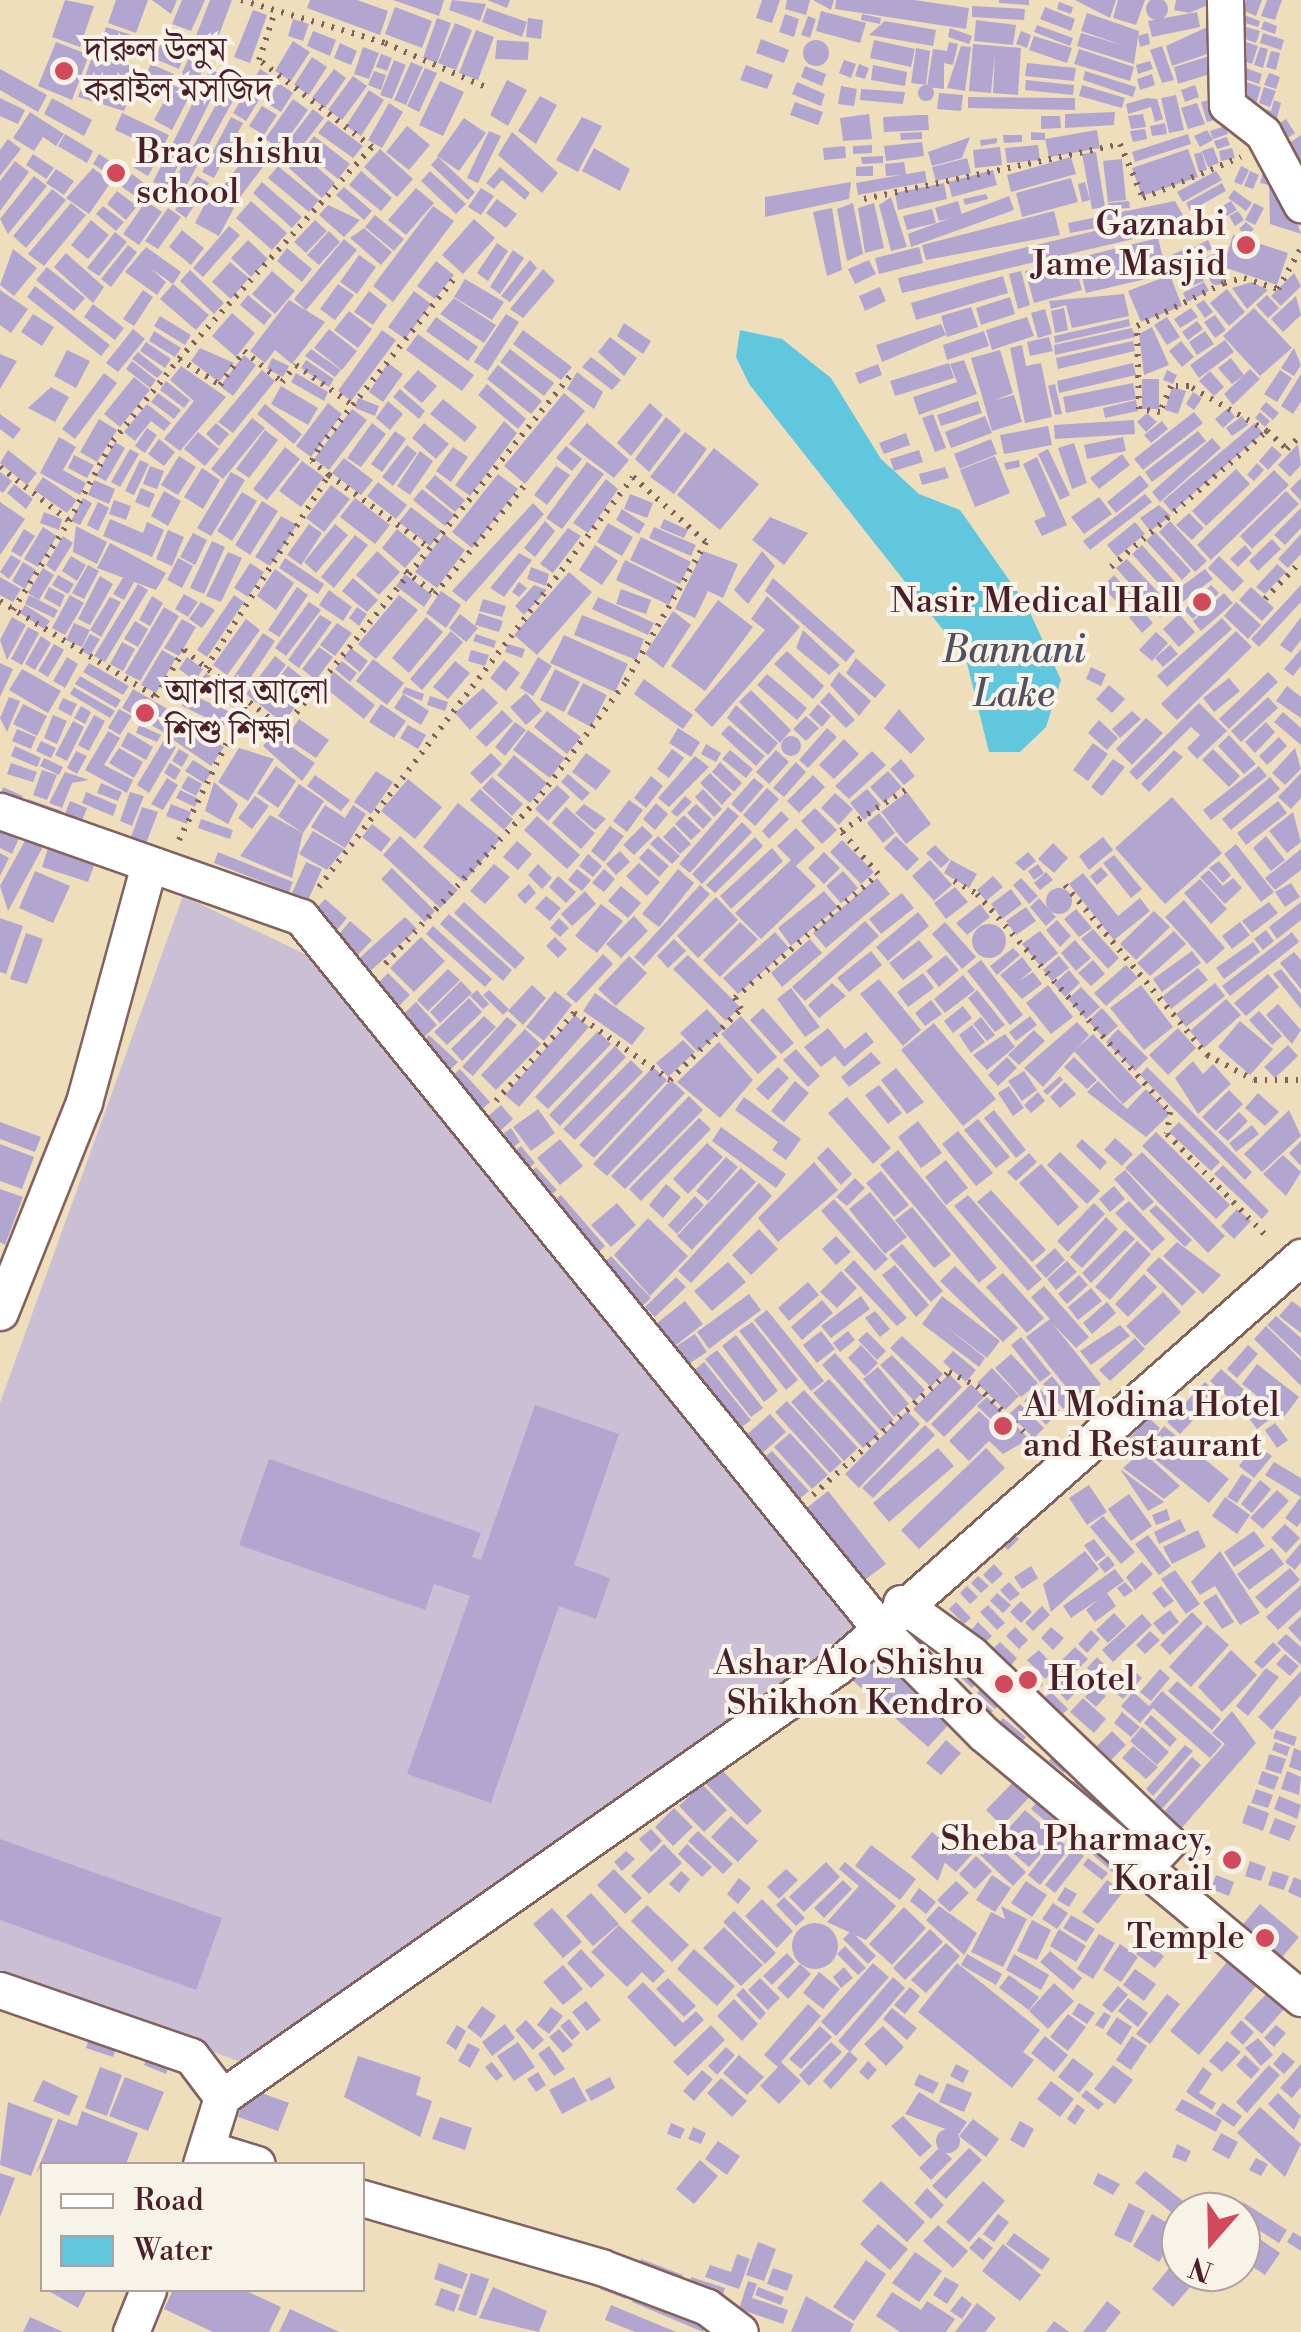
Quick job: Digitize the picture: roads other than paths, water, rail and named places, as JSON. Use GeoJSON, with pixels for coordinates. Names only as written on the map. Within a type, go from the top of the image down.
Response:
{"type":"FeatureCollection","features":[{"type":"Feature","properties":{"kind":"street"},"geometry":{"type":"LineString","coordinates":[[1226,0],[1227,104],[1266,140],[1301,204]]}},
{"type":"Feature","properties":{"kind":"street"},"geometry":{"type":"LineString","coordinates":[[0,811],[301,916],[790,1516],[891,1617],[984,1734],[1301,1998]]}},
{"type":"Feature","properties":{"kind":"street"},"geometry":{"type":"LineString","coordinates":[[0,1312],[84,1102],[157,866]]}},
{"type":"Feature","properties":{"kind":"street"},"geometry":{"type":"LineString","coordinates":[[243,2162],[204,2157],[222,2097],[891,1617],[1297,1260]]}},
{"type":"Feature","properties":{"kind":"street"},"geometry":{"type":"LineString","coordinates":[[891,1617],[971,1654],[1168,1842],[1144,1868]]}},
{"type":"Feature","properties":{"kind":"street"},"geometry":{"type":"LineString","coordinates":[[0,1990],[191,2056],[222,2097]]}},
{"type":"Feature","properties":{"kind":"street"},"geometry":{"type":"LineString","coordinates":[[365,2199],[601,2268],[707,2307],[740,2332]]}},
{"type":"Feature","properties":{"kind":"street"},"geometry":{"type":"LineString","coordinates":[[130,2332],[147,2292]]}},
{"type":"Feature","properties":{"kind":"water","name":"Bannani Lake"},"geometry":{"type":"Polygon","coordinates":[[[740,330],[782,339],[831,378],[881,459],[919,494],[960,510],[1026,604],[1061,680],[1046,727],[1020,752],[989,752],[966,659],[749,384],[736,357],[740,330]]]}},
{"type":"Feature","properties":{"kind":"place","name":"দারুল উলুম করাইল মসজিদ"},"geometry":{"type":"Point","coordinates":[64,71]}},
{"type":"Feature","properties":{"kind":"place","name":"Brac shishu school"},"geometry":{"type":"Point","coordinates":[116,173]}},
{"type":"Feature","properties":{"kind":"place","name":"Gaznabi Jame Masjid"},"geometry":{"type":"Point","coordinates":[1246,245]}},
{"type":"Feature","properties":{"kind":"place","name":"Nasir Medical Hall"},"geometry":{"type":"Point","coordinates":[1202,602]}},
{"type":"Feature","properties":{"kind":"place","name":"আশার আলো শিশু শিক্ষা"},"geometry":{"type":"Point","coordinates":[145,713]}},
{"type":"Feature","properties":{"kind":"place","name":"Al Modina Hotel and Restaurant"},"geometry":{"type":"Point","coordinates":[1003,1426]}},
{"type":"Feature","properties":{"kind":"place","name":"Hotel"},"geometry":{"type":"Point","coordinates":[1028,1680]}},
{"type":"Feature","properties":{"kind":"place","name":"Ashar Alo Shishu Shikhon Kendro"},"geometry":{"type":"Point","coordinates":[1004,1684]}},
{"type":"Feature","properties":{"kind":"place","name":"Sheba Pharmacy, Korail"},"geometry":{"type":"Point","coordinates":[1232,1860]}},
{"type":"Feature","properties":{"kind":"place","name":"Temple"},"geometry":{"type":"Point","coordinates":[1265,1938]}}]}
